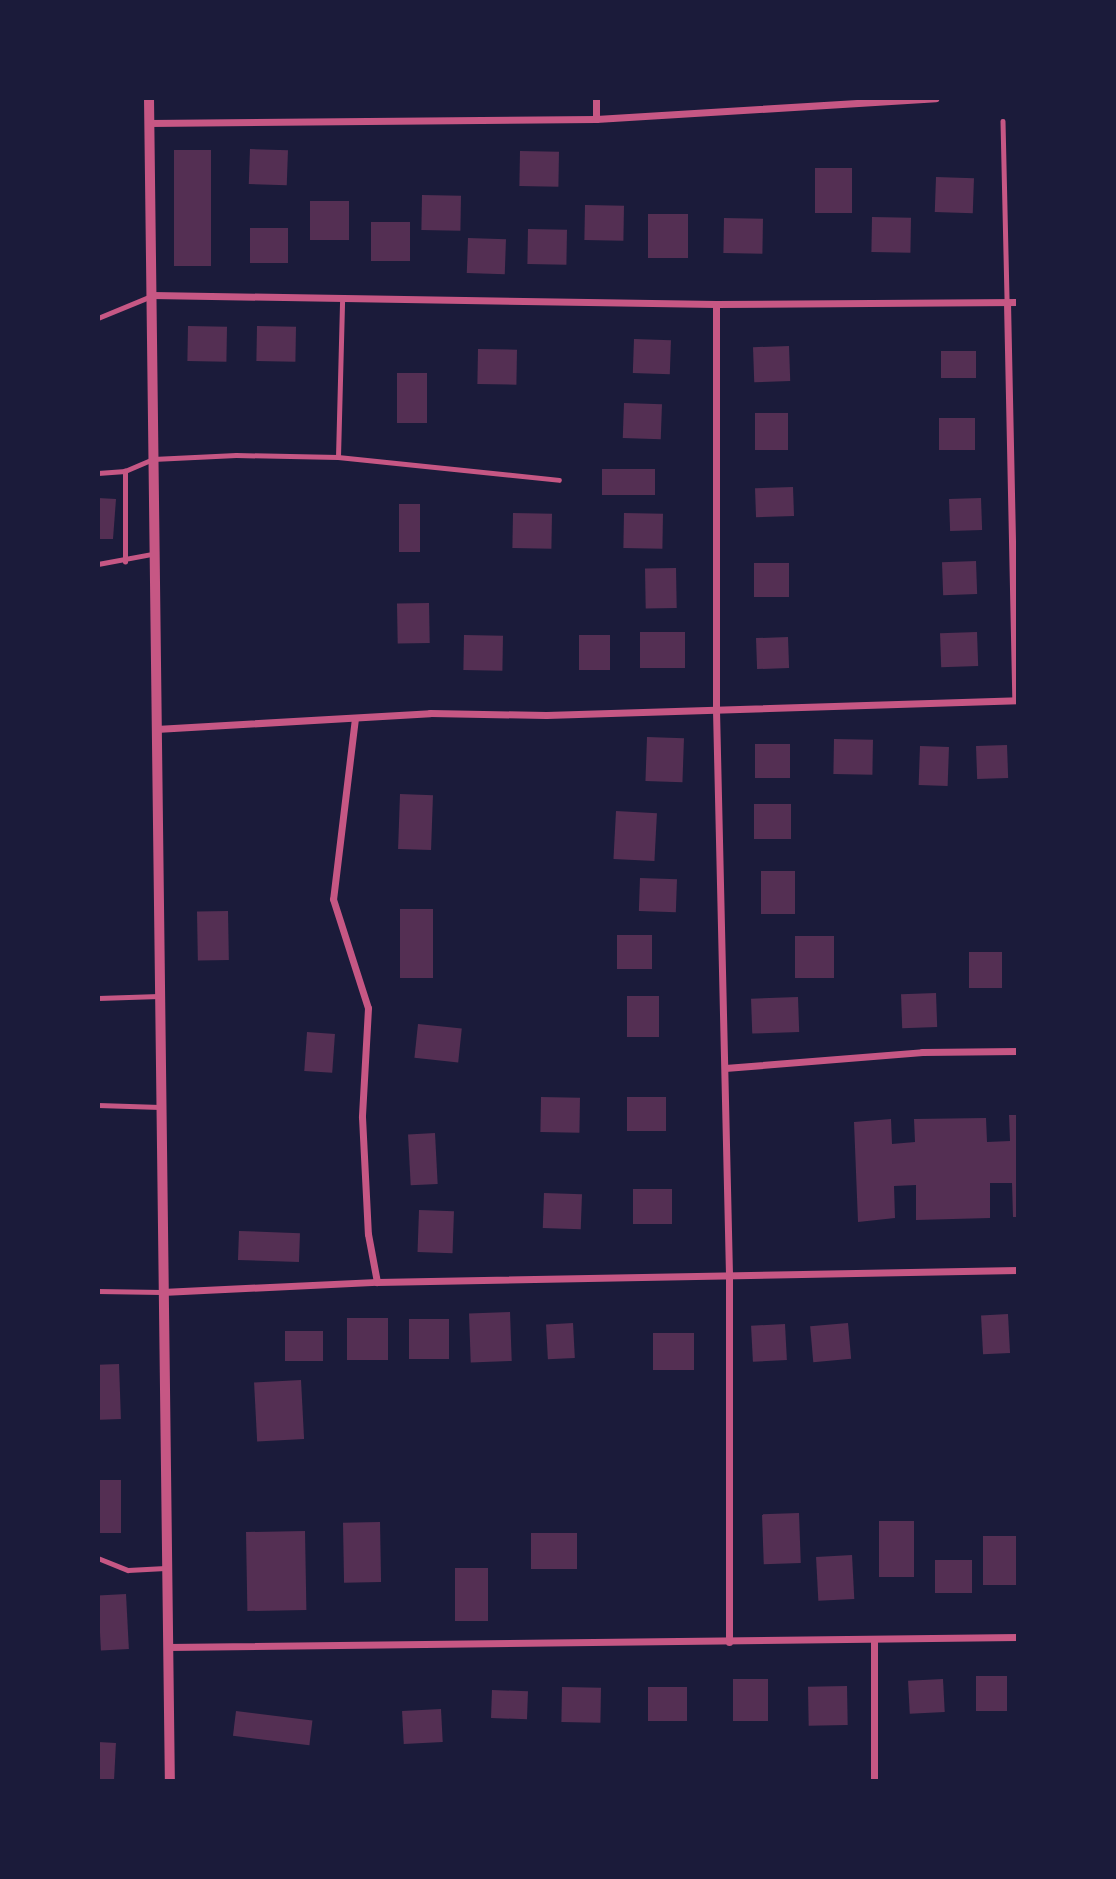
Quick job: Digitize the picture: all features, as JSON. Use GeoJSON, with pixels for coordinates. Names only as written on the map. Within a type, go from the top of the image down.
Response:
{"type":"FeatureCollection","features":[{"type":"Feature","properties":{"kind":"street"},"geometry":{"type":"LineString","coordinates":[[149,98],[170,1781]]}},
{"type":"Feature","properties":{"kind":"street"},"geometry":{"type":"LineString","coordinates":[[596,98],[596,119]]}},
{"type":"Feature","properties":{"kind":"street"},"geometry":{"type":"LineString","coordinates":[[149,122],[596,119],[832,101],[935,98]]}},
{"type":"Feature","properties":{"kind":"street"},"geometry":{"type":"LineString","coordinates":[[152,295],[342,301],[716,304],[1018,302]]}},
{"type":"Feature","properties":{"kind":"street"},"geometry":{"type":"LineString","coordinates":[[156,729],[430,713],[546,715],[1016,700],[1007,302]]}},
{"type":"Feature","properties":{"kind":"street"},"geometry":{"type":"LineString","coordinates":[[716,304],[716,710],[729,1274],[729,1642]]}},
{"type":"Feature","properties":{"kind":"street"},"geometry":{"type":"LineString","coordinates":[[355,718],[333,898],[368,1008],[362,1117],[368,1234],[377,1282]]}},
{"type":"Feature","properties":{"kind":"street"},"geometry":{"type":"LineString","coordinates":[[725,1068],[922,1052],[1018,1051]]}},
{"type":"Feature","properties":{"kind":"street"},"geometry":{"type":"LineString","coordinates":[[162,1292],[377,1282],[1018,1270]]}},
{"type":"Feature","properties":{"kind":"street"},"geometry":{"type":"LineString","coordinates":[[168,1647],[1018,1637]]}},
{"type":"Feature","properties":{"kind":"street"},"geometry":{"type":"LineString","coordinates":[[874,1639],[874,1781]]}},
{"type":"Feature","properties":{"kind":"lane"},"geometry":{"type":"LineString","coordinates":[[1003,121],[1007,302]]}},
{"type":"Feature","properties":{"kind":"lane"},"geometry":{"type":"LineString","coordinates":[[98,318],[152,295]]}},
{"type":"Feature","properties":{"kind":"lane"},"geometry":{"type":"LineString","coordinates":[[338,457],[342,301]]}},
{"type":"Feature","properties":{"kind":"lane"},"geometry":{"type":"LineString","coordinates":[[98,473],[125,471],[153,459],[338,457],[559,480]]}},
{"type":"Feature","properties":{"kind":"lane"},"geometry":{"type":"LineString","coordinates":[[125,471],[125,562]]}},
{"type":"Feature","properties":{"kind":"lane"},"geometry":{"type":"LineString","coordinates":[[98,564],[125,562],[154,554]]}},
{"type":"Feature","properties":{"kind":"lane"},"geometry":{"type":"LineString","coordinates":[[98,998],[159,996]]}},
{"type":"Feature","properties":{"kind":"lane"},"geometry":{"type":"LineString","coordinates":[[98,1105],[160,1107]]}},
{"type":"Feature","properties":{"kind":"lane"},"geometry":{"type":"LineString","coordinates":[[98,1291],[162,1292]]}},
{"type":"Feature","properties":{"kind":"lane"},"geometry":{"type":"LineString","coordinates":[[98,1558],[128,1570],[166,1568]]}},
{"type":"Feature","properties":{"kind":"building"},"geometry":{"type":"Polygon","coordinates":[[[250,149],[288,150],[287,185],[249,184],[250,149]]]}},
{"type":"Feature","properties":{"kind":"building"},"geometry":{"type":"Polygon","coordinates":[[[174,150],[211,150],[211,266],[174,266],[174,150]]]}},
{"type":"Feature","properties":{"kind":"building"},"geometry":{"type":"Polygon","coordinates":[[[520,151],[559,152],[558,187],[519,186],[520,151]]]}},
{"type":"Feature","properties":{"kind":"building"},"geometry":{"type":"Polygon","coordinates":[[[815,168],[852,168],[852,213],[815,213],[815,168]]]}},
{"type":"Feature","properties":{"kind":"building"},"geometry":{"type":"Polygon","coordinates":[[[936,177],[974,178],[973,213],[935,212],[936,177]]]}},
{"type":"Feature","properties":{"kind":"building"},"geometry":{"type":"Polygon","coordinates":[[[422,195],[461,196],[460,231],[421,230],[422,195]]]}},
{"type":"Feature","properties":{"kind":"building"},"geometry":{"type":"Polygon","coordinates":[[[310,201],[349,201],[349,240],[310,240],[310,201]]]}},
{"type":"Feature","properties":{"kind":"building"},"geometry":{"type":"Polygon","coordinates":[[[585,205],[624,206],[623,241],[584,240],[585,205]]]}},
{"type":"Feature","properties":{"kind":"building"},"geometry":{"type":"Polygon","coordinates":[[[648,214],[688,214],[688,258],[648,258],[648,214]]]}},
{"type":"Feature","properties":{"kind":"building"},"geometry":{"type":"Polygon","coordinates":[[[872,217],[911,218],[910,253],[871,252],[872,217]]]}},
{"type":"Feature","properties":{"kind":"building"},"geometry":{"type":"Polygon","coordinates":[[[724,218],[763,219],[762,254],[723,253],[724,218]]]}},
{"type":"Feature","properties":{"kind":"building"},"geometry":{"type":"Polygon","coordinates":[[[371,222],[410,222],[410,261],[371,261],[371,222]]]}},
{"type":"Feature","properties":{"kind":"building"},"geometry":{"type":"Polygon","coordinates":[[[250,228],[288,228],[288,263],[250,263],[250,228]]]}},
{"type":"Feature","properties":{"kind":"building"},"geometry":{"type":"Polygon","coordinates":[[[528,229],[567,230],[566,265],[527,264],[528,229]]]}},
{"type":"Feature","properties":{"kind":"building"},"geometry":{"type":"Polygon","coordinates":[[[468,238],[506,239],[505,274],[467,273],[468,238]]]}},
{"type":"Feature","properties":{"kind":"building"},"geometry":{"type":"Polygon","coordinates":[[[188,326],[227,327],[226,362],[187,361],[188,326]]]}},
{"type":"Feature","properties":{"kind":"building"},"geometry":{"type":"Polygon","coordinates":[[[257,326],[296,327],[295,362],[256,361],[257,326]]]}},
{"type":"Feature","properties":{"kind":"building"},"geometry":{"type":"Polygon","coordinates":[[[634,339],[671,340],[670,374],[633,373],[634,339]]]}},
{"type":"Feature","properties":{"kind":"building"},"geometry":{"type":"Polygon","coordinates":[[[789,346],[790,381],[754,382],[753,347],[789,346]]]}},
{"type":"Feature","properties":{"kind":"building"},"geometry":{"type":"Polygon","coordinates":[[[478,349],[517,350],[516,385],[477,384],[478,349]]]}},
{"type":"Feature","properties":{"kind":"building"},"geometry":{"type":"Polygon","coordinates":[[[941,351],[976,351],[976,378],[941,378],[941,351]]]}},
{"type":"Feature","properties":{"kind":"building"},"geometry":{"type":"Polygon","coordinates":[[[397,373],[427,373],[427,423],[397,423],[397,373]]]}},
{"type":"Feature","properties":{"kind":"building"},"geometry":{"type":"Polygon","coordinates":[[[624,403],[662,404],[661,439],[623,438],[624,403]]]}},
{"type":"Feature","properties":{"kind":"building"},"geometry":{"type":"Polygon","coordinates":[[[755,413],[788,413],[788,450],[755,450],[755,413]]]}},
{"type":"Feature","properties":{"kind":"building"},"geometry":{"type":"Polygon","coordinates":[[[939,418],[975,418],[975,450],[939,450],[939,418]]]}},
{"type":"Feature","properties":{"kind":"building"},"geometry":{"type":"Polygon","coordinates":[[[602,469],[655,469],[655,495],[602,495],[602,469]]]}},
{"type":"Feature","properties":{"kind":"building"},"geometry":{"type":"Polygon","coordinates":[[[793,487],[794,516],[756,517],[755,488],[793,487]]]}},
{"type":"Feature","properties":{"kind":"building"},"geometry":{"type":"Polygon","coordinates":[[[98,498],[116,499],[113,539],[98,539],[98,498]]]}},
{"type":"Feature","properties":{"kind":"building"},"geometry":{"type":"Polygon","coordinates":[[[981,498],[982,530],[950,531],[949,499],[981,498]]]}},
{"type":"Feature","properties":{"kind":"building"},"geometry":{"type":"Polygon","coordinates":[[[399,504],[420,504],[420,552],[399,552],[399,504]]]}},
{"type":"Feature","properties":{"kind":"building"},"geometry":{"type":"Polygon","coordinates":[[[513,513],[552,514],[551,549],[512,548],[513,513]]]}},
{"type":"Feature","properties":{"kind":"building"},"geometry":{"type":"Polygon","coordinates":[[[624,513],[663,514],[662,549],[623,548],[624,513]]]}},
{"type":"Feature","properties":{"kind":"building"},"geometry":{"type":"Polygon","coordinates":[[[976,561],[977,594],[943,595],[942,562],[976,561]]]}},
{"type":"Feature","properties":{"kind":"building"},"geometry":{"type":"Polygon","coordinates":[[[754,563],[789,563],[789,597],[754,597],[754,563]]]}},
{"type":"Feature","properties":{"kind":"building"},"geometry":{"type":"Polygon","coordinates":[[[676,568],[677,608],[646,609],[645,569],[676,568]]]}},
{"type":"Feature","properties":{"kind":"building"},"geometry":{"type":"Polygon","coordinates":[[[429,603],[430,643],[398,644],[397,604],[429,603]]]}},
{"type":"Feature","properties":{"kind":"building"},"geometry":{"type":"Polygon","coordinates":[[[640,632],[685,632],[685,668],[640,668],[640,632]]]}},
{"type":"Feature","properties":{"kind":"building"},"geometry":{"type":"Polygon","coordinates":[[[977,632],[978,666],[941,667],[940,633],[977,632]]]}},
{"type":"Feature","properties":{"kind":"building"},"geometry":{"type":"Polygon","coordinates":[[[464,635],[503,636],[502,671],[463,670],[464,635]]]}},
{"type":"Feature","properties":{"kind":"building"},"geometry":{"type":"Polygon","coordinates":[[[579,635],[610,635],[610,670],[579,670],[579,635]]]}},
{"type":"Feature","properties":{"kind":"building"},"geometry":{"type":"Polygon","coordinates":[[[788,637],[789,668],[757,669],[756,638],[788,637]]]}},
{"type":"Feature","properties":{"kind":"building"},"geometry":{"type":"Polygon","coordinates":[[[647,737],[684,738],[682,782],[645,781],[647,737]]]}},
{"type":"Feature","properties":{"kind":"building"},"geometry":{"type":"Polygon","coordinates":[[[834,739],[873,740],[872,775],[833,774],[834,739]]]}},
{"type":"Feature","properties":{"kind":"building"},"geometry":{"type":"Polygon","coordinates":[[[755,744],[790,744],[790,778],[755,778],[755,744]]]}},
{"type":"Feature","properties":{"kind":"building"},"geometry":{"type":"Polygon","coordinates":[[[1007,745],[1008,778],[977,779],[976,746],[1007,745]]]}},
{"type":"Feature","properties":{"kind":"building"},"geometry":{"type":"Polygon","coordinates":[[[920,746],[949,747],[948,786],[919,785],[920,746]]]}},
{"type":"Feature","properties":{"kind":"building"},"geometry":{"type":"Polygon","coordinates":[[[400,794],[433,795],[431,850],[398,849],[400,794]]]}},
{"type":"Feature","properties":{"kind":"building"},"geometry":{"type":"Polygon","coordinates":[[[754,804],[791,804],[791,839],[754,839],[754,804]]]}},
{"type":"Feature","properties":{"kind":"building"},"geometry":{"type":"Polygon","coordinates":[[[616,811],[657,813],[654,861],[613,859],[616,811]]]}},
{"type":"Feature","properties":{"kind":"building"},"geometry":{"type":"Polygon","coordinates":[[[761,871],[795,871],[795,914],[761,914],[761,871]]]}},
{"type":"Feature","properties":{"kind":"building"},"geometry":{"type":"Polygon","coordinates":[[[640,878],[677,879],[676,912],[639,911],[640,878]]]}},
{"type":"Feature","properties":{"kind":"building"},"geometry":{"type":"Polygon","coordinates":[[[400,909],[433,909],[433,978],[400,978],[400,909]]]}},
{"type":"Feature","properties":{"kind":"building"},"geometry":{"type":"Polygon","coordinates":[[[228,911],[229,960],[198,961],[197,912],[228,911]]]}},
{"type":"Feature","properties":{"kind":"building"},"geometry":{"type":"Polygon","coordinates":[[[617,935],[652,935],[652,969],[617,969],[617,935]]]}},
{"type":"Feature","properties":{"kind":"building"},"geometry":{"type":"Polygon","coordinates":[[[795,936],[834,936],[834,978],[795,978],[795,936]]]}},
{"type":"Feature","properties":{"kind":"building"},"geometry":{"type":"Polygon","coordinates":[[[969,952],[1002,952],[1002,988],[969,988],[969,952]]]}},
{"type":"Feature","properties":{"kind":"building"},"geometry":{"type":"Polygon","coordinates":[[[936,993],[937,1027],[902,1028],[901,994],[936,993]]]}},
{"type":"Feature","properties":{"kind":"building"},"geometry":{"type":"Polygon","coordinates":[[[627,996],[659,996],[659,1037],[627,1037],[627,996]]]}},
{"type":"Feature","properties":{"kind":"building"},"geometry":{"type":"Polygon","coordinates":[[[798,997],[799,1032],[752,1034],[751,999],[798,997]]]}},
{"type":"Feature","properties":{"kind":"building"},"geometry":{"type":"Polygon","coordinates":[[[418,1024],[462,1029],[458,1062],[414,1058],[418,1024]]]}},
{"type":"Feature","properties":{"kind":"building"},"geometry":{"type":"Polygon","coordinates":[[[307,1032],[335,1034],[332,1073],[304,1071],[307,1032]]]}},
{"type":"Feature","properties":{"kind":"building"},"geometry":{"type":"Polygon","coordinates":[[[541,1097],[580,1098],[579,1133],[540,1132],[541,1097]]]}},
{"type":"Feature","properties":{"kind":"building"},"geometry":{"type":"Polygon","coordinates":[[[627,1097],[666,1097],[666,1131],[627,1131],[627,1097]]]}},
{"type":"Feature","properties":{"kind":"building"},"geometry":{"type":"Polygon","coordinates":[[[1009,1115],[1018,1115],[1018,1217],[1013,1217],[1012,1183],[990,1183],[990,1218],[916,1220],[916,1185],[894,1186],[895,1218],[858,1222],[854,1122],[891,1119],[892,1144],[915,1142],[914,1119],[986,1118],[987,1142],[1010,1141],[1009,1115]]]}},
{"type":"Feature","properties":{"kind":"building"},"geometry":{"type":"Polygon","coordinates":[[[435,1133],[438,1184],[411,1185],[408,1134],[435,1133]]]}},
{"type":"Feature","properties":{"kind":"building"},"geometry":{"type":"Polygon","coordinates":[[[633,1189],[672,1189],[672,1224],[633,1224],[633,1189]]]}},
{"type":"Feature","properties":{"kind":"building"},"geometry":{"type":"Polygon","coordinates":[[[544,1193],[582,1194],[581,1229],[543,1228],[544,1193]]]}},
{"type":"Feature","properties":{"kind":"building"},"geometry":{"type":"Polygon","coordinates":[[[419,1210],[454,1211],[453,1253],[418,1252],[419,1210]]]}},
{"type":"Feature","properties":{"kind":"building"},"geometry":{"type":"Polygon","coordinates":[[[239,1231],[300,1233],[299,1262],[238,1260],[239,1231]]]}},
{"type":"Feature","properties":{"kind":"building"},"geometry":{"type":"Polygon","coordinates":[[[510,1312],[512,1361],[471,1362],[469,1313],[510,1312]]]}},
{"type":"Feature","properties":{"kind":"building"},"geometry":{"type":"Polygon","coordinates":[[[1008,1314],[1010,1353],[983,1354],[981,1315],[1008,1314]]]}},
{"type":"Feature","properties":{"kind":"building"},"geometry":{"type":"Polygon","coordinates":[[[347,1318],[388,1318],[388,1360],[347,1360],[347,1318]]]}},
{"type":"Feature","properties":{"kind":"building"},"geometry":{"type":"Polygon","coordinates":[[[409,1319],[449,1319],[449,1359],[409,1359],[409,1319]]]}},
{"type":"Feature","properties":{"kind":"building"},"geometry":{"type":"Polygon","coordinates":[[[573,1323],[575,1358],[548,1359],[546,1324],[573,1323]]]}},
{"type":"Feature","properties":{"kind":"building"},"geometry":{"type":"Polygon","coordinates":[[[848,1323],[851,1359],[813,1362],[810,1326],[848,1323]]]}},
{"type":"Feature","properties":{"kind":"building"},"geometry":{"type":"Polygon","coordinates":[[[785,1324],[787,1360],[753,1362],[751,1326],[785,1324]]]}},
{"type":"Feature","properties":{"kind":"building"},"geometry":{"type":"Polygon","coordinates":[[[285,1331],[323,1331],[323,1361],[285,1361],[285,1331]]]}},
{"type":"Feature","properties":{"kind":"building"},"geometry":{"type":"Polygon","coordinates":[[[653,1333],[694,1333],[694,1370],[653,1370],[653,1333]]]}},
{"type":"Feature","properties":{"kind":"building"},"geometry":{"type":"Polygon","coordinates":[[[119,1364],[121,1419],[100,1420],[98,1365],[119,1364]]]}},
{"type":"Feature","properties":{"kind":"building"},"geometry":{"type":"Polygon","coordinates":[[[301,1380],[304,1439],[257,1441],[254,1382],[301,1380]]]}},
{"type":"Feature","properties":{"kind":"building"},"geometry":{"type":"Polygon","coordinates":[[[98,1480],[121,1480],[121,1533],[98,1533],[98,1480]]]}},
{"type":"Feature","properties":{"kind":"building"},"geometry":{"type":"Polygon","coordinates":[[[799,1513],[801,1563],[764,1564],[762,1514],[799,1513]]]}},
{"type":"Feature","properties":{"kind":"building"},"geometry":{"type":"Polygon","coordinates":[[[879,1521],[914,1521],[914,1577],[879,1577],[879,1521]]]}},
{"type":"Feature","properties":{"kind":"building"},"geometry":{"type":"Polygon","coordinates":[[[380,1522],[381,1582],[344,1583],[343,1523],[380,1522]]]}},
{"type":"Feature","properties":{"kind":"building"},"geometry":{"type":"Polygon","coordinates":[[[305,1531],[306,1610],[247,1611],[246,1532],[305,1531]]]}},
{"type":"Feature","properties":{"kind":"building"},"geometry":{"type":"Polygon","coordinates":[[[531,1533],[577,1533],[577,1569],[531,1569],[531,1533]]]}},
{"type":"Feature","properties":{"kind":"building"},"geometry":{"type":"Polygon","coordinates":[[[983,1536],[1018,1536],[1018,1585],[983,1585],[983,1536]]]}},
{"type":"Feature","properties":{"kind":"building"},"geometry":{"type":"Polygon","coordinates":[[[852,1555],[854,1599],[818,1601],[816,1557],[852,1555]]]}},
{"type":"Feature","properties":{"kind":"building"},"geometry":{"type":"Polygon","coordinates":[[[935,1560],[972,1560],[972,1593],[935,1593],[935,1560]]]}},
{"type":"Feature","properties":{"kind":"building"},"geometry":{"type":"Polygon","coordinates":[[[455,1568],[488,1568],[488,1621],[455,1621],[455,1568]]]}},
{"type":"Feature","properties":{"kind":"building"},"geometry":{"type":"Polygon","coordinates":[[[126,1594],[129,1649],[101,1650],[98,1595],[126,1594]]]}},
{"type":"Feature","properties":{"kind":"building"},"geometry":{"type":"Polygon","coordinates":[[[976,1676],[1007,1676],[1007,1711],[976,1711],[976,1676]]]}},
{"type":"Feature","properties":{"kind":"building"},"geometry":{"type":"Polygon","coordinates":[[[733,1679],[768,1679],[768,1721],[733,1721],[733,1679]]]}},
{"type":"Feature","properties":{"kind":"building"},"geometry":{"type":"Polygon","coordinates":[[[943,1679],[945,1712],[910,1714],[908,1681],[943,1679]]]}},
{"type":"Feature","properties":{"kind":"building"},"geometry":{"type":"Polygon","coordinates":[[[847,1686],[848,1725],[809,1726],[808,1687],[847,1686]]]}},
{"type":"Feature","properties":{"kind":"building"},"geometry":{"type":"Polygon","coordinates":[[[562,1687],[601,1688],[600,1723],[561,1722],[562,1687]]]}},
{"type":"Feature","properties":{"kind":"building"},"geometry":{"type":"Polygon","coordinates":[[[648,1687],[687,1687],[687,1721],[648,1721],[648,1687]]]}},
{"type":"Feature","properties":{"kind":"building"},"geometry":{"type":"Polygon","coordinates":[[[492,1690],[528,1691],[527,1719],[491,1718],[492,1690]]]}},
{"type":"Feature","properties":{"kind":"building"},"geometry":{"type":"Polygon","coordinates":[[[441,1709],[443,1742],[404,1744],[402,1711],[441,1709]]]}},
{"type":"Feature","properties":{"kind":"building"},"geometry":{"type":"Polygon","coordinates":[[[236,1711],[312,1720],[309,1745],[233,1736],[236,1711]]]}},
{"type":"Feature","properties":{"kind":"building"},"geometry":{"type":"Polygon","coordinates":[[[98,1742],[116,1743],[114,1781],[98,1781],[98,1742]]]}}]}
